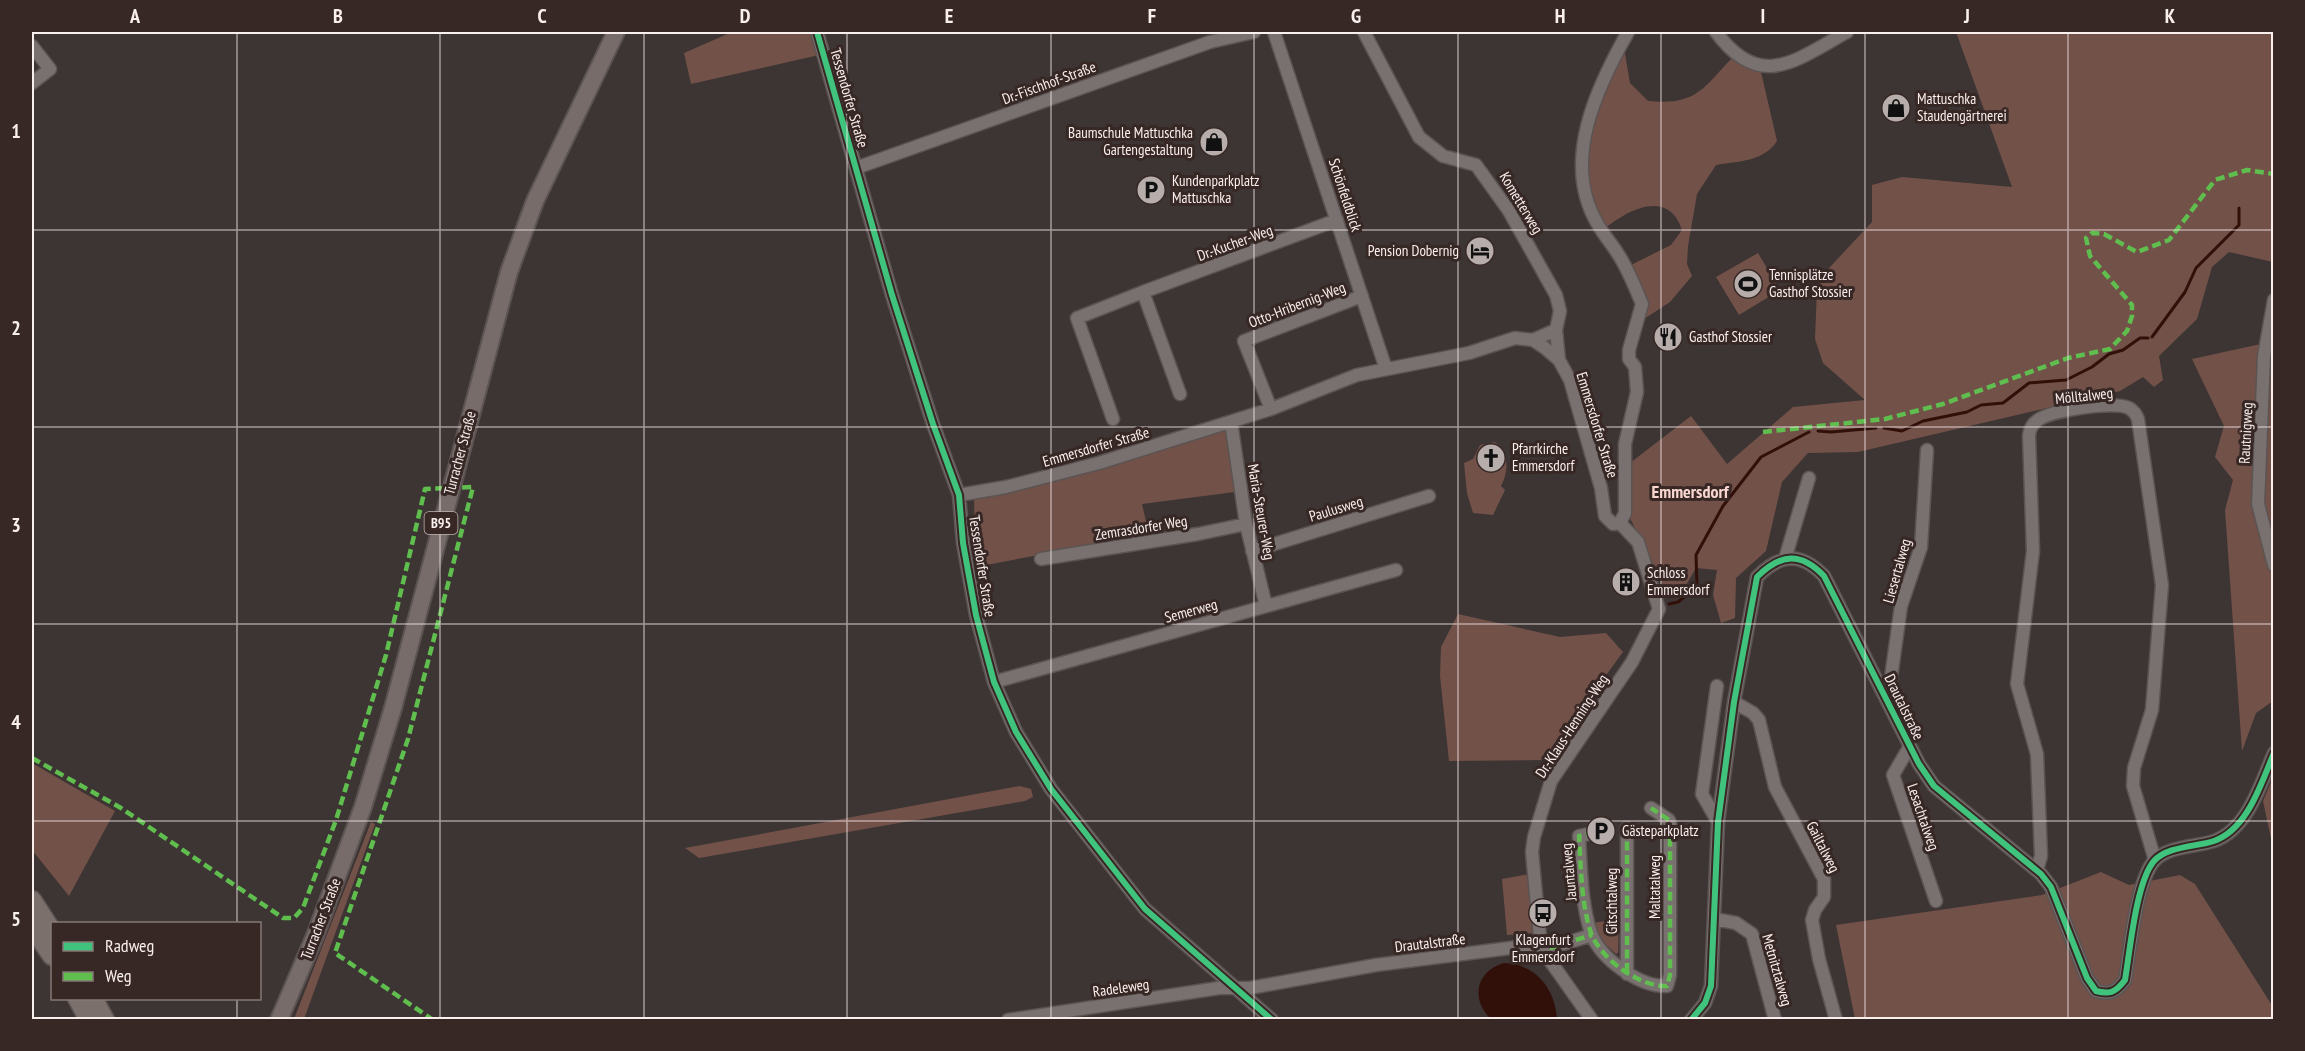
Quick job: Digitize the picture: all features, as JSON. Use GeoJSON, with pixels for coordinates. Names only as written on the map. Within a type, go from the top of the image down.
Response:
{"type":"FeatureCollection","features":[{"type":"Feature","properties":{"kind":"highway"},"geometry":{"type":"LineString","coordinates":[[32,900],[51,929]]}},
{"type":"Feature","properties":{"kind":"highway"},"geometry":{"type":"LineString","coordinates":[[32,927],[51,955]]}},
{"type":"Feature","properties":{"kind":"highway"},"geometry":{"type":"LineString","coordinates":[[78,1000],[89,1020]]}},
{"type":"Feature","properties":{"kind":"highway"},"geometry":{"type":"LineString","coordinates":[[94,1000],[105,1020]]}},
{"type":"Feature","properties":{"kind":"main road","name":"Turracher Straße"},"geometry":{"type":"LineString","coordinates":[[279,1020],[315,936],[363,807],[393,708],[509,272],[535,201],[616,32]]}},
{"type":"Feature","properties":{"kind":"street","name":"Tessendorfer Straße"},"geometry":{"type":"LineString","coordinates":[[817,32],[929,413],[959,495],[963,543],[976,615],[994,682],[1016,732],[1051,789],[1145,909],[1272,1020]]}},
{"type":"Feature","properties":{"kind":"street","name":"Dr.-Fischhof-Straße"},"geometry":{"type":"LineString","coordinates":[[856,168],[1210,42],[1254,32]]}},
{"type":"Feature","properties":{"kind":"street","name":"Schönfeldblick"},"geometry":{"type":"LineString","coordinates":[[1274,32],[1386,369]]}},
{"type":"Feature","properties":{"kind":"street","name":"Kometterweg"},"geometry":{"type":"LineString","coordinates":[[1364,32],[1419,137],[1443,156],[1476,165],[1509,211],[1556,295],[1560,311],[1556,330],[1559,360]]}},
{"type":"Feature","properties":{"kind":"street","name":"Emmersdorfer Straße"},"geometry":{"type":"LineString","coordinates":[[959,495],[1044,478],[1231,422],[1357,375],[1469,353],[1509,340],[1533,340],[1559,360],[1575,393],[1601,488],[1605,516],[1613,524],[1620,523],[1625,513],[1625,444],[1637,392],[1635,367],[1629,359],[1629,350],[1642,304],[1619,255],[1596,222],[1586,193],[1581,151],[1587,125],[1628,32]]}},
{"type":"Feature","properties":{"kind":"street"},"geometry":{"type":"LineString","coordinates":[[1716,32],[1731,51],[1764,67],[1774,68],[1801,57],[1847,32]]}},
{"type":"Feature","properties":{"kind":"street"},"geometry":{"type":"LineString","coordinates":[[32,46],[50,69],[32,83]]}},
{"type":"Feature","properties":{"kind":"street","name":"Dr.-Kucher-Weg"},"geometry":{"type":"LineString","coordinates":[[1113,419],[1077,318],[1337,220]]}},
{"type":"Feature","properties":{"kind":"street"},"geometry":{"type":"LineString","coordinates":[[1143,292],[1180,394]]}},
{"type":"Feature","properties":{"kind":"street","name":"Otto-Hribernig-Weg"},"geometry":{"type":"LineString","coordinates":[[1271,409],[1244,341],[1362,296]]}},
{"type":"Feature","properties":{"kind":"street","name":"Rautnigweg"},"geometry":{"type":"LineString","coordinates":[[2274,300],[2264,356],[2258,504],[2274,565]]}},
{"type":"Feature","properties":{"kind":"street"},"geometry":{"type":"LineString","coordinates":[[1533,340],[1556,330]]}},
{"type":"Feature","properties":{"kind":"street","name":"Mölltalweg"},"geometry":{"type":"LineString","coordinates":[[2037,870],[2041,856],[2037,754],[2017,684],[2033,551],[2029,435],[2032,424],[2040,418],[2083,408],[2126,407],[2136,413],[2138,419],[2162,585],[2152,710],[2134,768],[2133,786],[2155,860]]}},
{"type":"Feature","properties":{"kind":"street","name":"Maria-Steurer-Weg"},"geometry":{"type":"LineString","coordinates":[[1231,422],[1246,524],[1266,606]]}},
{"type":"Feature","properties":{"kind":"street","name":"Liesertalweg"},"geometry":{"type":"LineString","coordinates":[[1888,699],[1901,606],[1921,547],[1927,450]]}},
{"type":"Feature","properties":{"kind":"street"},"geometry":{"type":"LineString","coordinates":[[1691,1020],[1705,1003],[1711,986],[1718,822],[1734,702],[1757,577],[1772,562],[1785,559],[1809,478]]}},
{"type":"Feature","properties":{"kind":"street","name":"Paulusweg"},"geometry":{"type":"LineString","coordinates":[[1252,551],[1429,496]]}},
{"type":"Feature","properties":{"kind":"street","name":"Dr.-Klaus-Henning-Weg"},"geometry":{"type":"LineString","coordinates":[[1541,948],[1532,852],[1539,816],[1551,781],[1632,662],[1659,609],[1638,542],[1620,523]]}},
{"type":"Feature","properties":{"kind":"street","name":"Zemrasdorfer Weg"},"geometry":{"type":"LineString","coordinates":[[1041,559],[1246,524]]}},
{"type":"Feature","properties":{"kind":"street","name":"Drautalstraße"},"geometry":{"type":"LineString","coordinates":[[1785,559],[1812,563],[1824,576],[1910,746],[1934,786],[2037,870],[2051,887],[2087,978],[2096,991],[2106,994],[2117,990],[2124,980],[2142,884],[2155,860]]}},
{"type":"Feature","properties":{"kind":"street","name":"Semerweg"},"geometry":{"type":"LineString","coordinates":[[994,682],[1396,570]]}},
{"type":"Feature","properties":{"kind":"street"},"geometry":{"type":"LineString","coordinates":[[1717,686],[1702,794],[1718,822]]}},
{"type":"Feature","properties":{"kind":"street","name":"Gailtalweg"},"geometry":{"type":"LineString","coordinates":[[1734,702],[1753,713],[1759,720],[1775,786],[1824,879],[1824,897],[1815,910],[1812,920],[1819,959],[1836,1020]]}},
{"type":"Feature","properties":{"kind":"street","name":"Lesachtalweg"},"geometry":{"type":"LineString","coordinates":[[1910,746],[1893,775],[1936,901]]}},
{"type":"Feature","properties":{"kind":"street"},"geometry":{"type":"LineString","coordinates":[[2155,860],[2172,851],[2214,841],[2236,826],[2259,786],[2274,753]]}},
{"type":"Feature","properties":{"kind":"street","name":"Maltatalweg"},"geometry":{"type":"LineString","coordinates":[[1627,974],[1655,986],[1666,986],[1670,975],[1670,824],[1669,820],[1651,808]]}},
{"type":"Feature","properties":{"kind":"street","name":"Gitschtalweg"},"geometry":{"type":"LineString","coordinates":[[1626,828],[1627,974]]}},
{"type":"Feature","properties":{"kind":"street","name":"Jauntalweg"},"geometry":{"type":"LineString","coordinates":[[1592,934],[1581,878],[1579,836],[1608,830]]}},
{"type":"Feature","properties":{"kind":"street","name":"Metnitztalweg"},"geometry":{"type":"LineString","coordinates":[[1714,919],[1736,923],[1745,927],[1752,934],[1775,1020]]}},
{"type":"Feature","properties":{"kind":"street"},"geometry":{"type":"LineString","coordinates":[[1592,934],[1610,958],[1627,974]]}},
{"type":"Feature","properties":{"kind":"street","name":"Drautalstraße"},"geometry":{"type":"LineString","coordinates":[[1238,989],[1376,965],[1518,946],[1541,948],[1592,934]]}},
{"type":"Feature","properties":{"kind":"street"},"geometry":{"type":"LineString","coordinates":[[1541,948],[1592,1020]]}},
{"type":"Feature","properties":{"kind":"street","name":"Radeleweg"},"geometry":{"type":"LineString","coordinates":[[1008,1020],[1219,988],[1238,989]]}},
{"type":"Feature","properties":{"kind":"shaded area"},"geometry":{"type":"Polygon","coordinates":[[[732,32],[812,32],[819,55],[691,84],[684,53],[732,32]]]}},
{"type":"Feature","properties":{"kind":"shaded area"},"geometry":{"type":"Polygon","coordinates":[[[1956,32],[2273,32],[2273,262],[2229,252],[2212,267],[2197,319],[2159,356],[2163,380],[2154,387],[2143,377],[2120,391],[1858,452],[1808,453],[1782,482],[1766,551],[1736,578],[1735,618],[1721,623],[1713,595],[1717,570],[1696,568],[1679,597],[1668,595],[1629,516],[1630,463],[1691,416],[1727,464],[1793,407],[1865,400],[1823,363],[1815,339],[1817,290],[1830,267],[1872,222],[1872,185],[1902,177],[2012,187],[1956,32]]]}},
{"type":"Feature","properties":{"kind":"shaded area"},"geometry":{"type":"Polygon","coordinates":[[[1624,48],[1630,83],[1648,101],[1665,102],[1690,97],[1708,84],[1736,54],[1755,63],[1761,72],[1777,141],[1758,157],[1716,165],[1697,194],[1688,246],[1687,264],[1692,276],[1670,302],[1638,323],[1640,314],[1625,268],[1671,245],[1682,230],[1675,217],[1667,209],[1657,206],[1645,207],[1622,216],[1602,231],[1584,185],[1589,119],[1624,48]]]}},
{"type":"Feature","properties":{"kind":"shaded area","name":"Tennisplätze Gasthof Stossier"},"geometry":{"type":"Polygon","coordinates":[[[1758,253],[1780,290],[1739,315],[1716,277],[1758,253]]]}},
{"type":"Feature","properties":{"kind":"shaded area"},"geometry":{"type":"Polygon","coordinates":[[[2273,324],[2273,701],[2256,713],[2242,751],[2225,510],[2233,480],[2215,457],[2224,426],[2192,359],[2270,342],[2273,324]]]}},
{"type":"Feature","properties":{"kind":"shaded area"},"geometry":{"type":"Polygon","coordinates":[[[1227,430],[1235,492],[1142,504],[1149,534],[976,567],[974,500],[1099,468],[1227,430]]]}},
{"type":"Feature","properties":{"kind":"shaded area"},"geometry":{"type":"Polygon","coordinates":[[[1495,442],[1500,446],[1505,457],[1506,469],[1501,486],[1505,490],[1493,515],[1473,513],[1467,493],[1464,463],[1473,459],[1480,445],[1495,442]]]}},
{"type":"Feature","properties":{"kind":"shaded area"},"geometry":{"type":"Polygon","coordinates":[[[1458,614],[1560,637],[1606,633],[1623,652],[1544,760],[1449,761],[1440,676],[1441,647],[1458,614]]]}},
{"type":"Feature","properties":{"kind":"shaded area"},"geometry":{"type":"Polygon","coordinates":[[[32,763],[115,811],[69,896],[32,850],[32,763]]]}},
{"type":"Feature","properties":{"kind":"shaded area"},"geometry":{"type":"Polygon","coordinates":[[[2273,777],[2273,848],[2263,801],[2273,777]]]}},
{"type":"Feature","properties":{"kind":"shaded area"},"geometry":{"type":"Polygon","coordinates":[[[1020,786],[1031,789],[1033,797],[1025,801],[699,858],[685,848],[1020,786]]]}},
{"type":"Feature","properties":{"kind":"shaded area"},"geometry":{"type":"Polygon","coordinates":[[[371,822],[375,824],[304,1019],[294,1019],[371,822]]]}},
{"type":"Feature","properties":{"kind":"shaded area"},"geometry":{"type":"Polygon","coordinates":[[[2101,872],[2129,885],[2180,875],[2195,884],[2273,1007],[2273,1019],[1855,1019],[1836,925],[2042,895],[2101,872]]]}},
{"type":"Feature","properties":{"kind":"shaded area"},"geometry":{"type":"Polygon","coordinates":[[[1529,874],[1534,933],[1507,935],[1502,879],[1529,874]]]}},
{"type":"Feature","properties":{"kind":"shaded area"},"geometry":{"type":"Polygon","coordinates":[[[1619,919],[1618,953],[1616,954],[1602,941],[1593,923],[1619,919]]]}},
{"type":"Feature","properties":{"kind":"shaded area"},"geometry":{"type":"Polygon","coordinates":[[[1504,963],[1526,968],[1542,980],[1552,998],[1557,1019],[1491,1019],[1480,1003],[1479,987],[1487,972],[1504,963]]]}},
{"type":"Feature","properties":{"kind":"waterway"},"geometry":{"type":"LineString","coordinates":[[2152,337],[2185,292],[2196,268],[2239,225],[2239,208]]}},
{"type":"Feature","properties":{"kind":"waterway"},"geometry":{"type":"LineString","coordinates":[[1884,428],[1902,431],[1923,421],[1967,412],[1981,405],[2003,403],[2029,383],[2066,380],[2092,367],[2109,354],[2123,350],[2140,338],[2148,338]]}},
{"type":"Feature","properties":{"kind":"waterway"},"geometry":{"type":"LineString","coordinates":[[1818,431],[1876,428]]}},
{"type":"Feature","properties":{"kind":"waterway"},"geometry":{"type":"LineString","coordinates":[[1669,604],[1678,602],[1697,587],[1696,555],[1723,506],[1761,457],[1809,432]]}},
{"type":"Feature","properties":{"kind":"marked path"},"geometry":{"type":"LineString","coordinates":[[1763,432],[1885,419],[1943,404],[2068,358],[2110,349],[2127,331],[2132,316],[2132,305],[2090,256],[2086,238],[2092,233],[2104,234],[2137,252],[2169,240],[2215,180],[2247,170],[2274,174]]}},
{"type":"Feature","properties":{"kind":"marked path"},"geometry":{"type":"LineString","coordinates":[[32,758],[121,808],[283,918],[294,918],[303,908],[336,820],[386,655],[425,489],[473,487],[408,739],[335,953],[433,1020]]}},
{"type":"Feature","properties":{"kind":"marked path"},"geometry":{"type":"LineString","coordinates":[[1608,830],[1579,836],[1583,897],[1591,933],[1603,952],[1622,970],[1645,982],[1667,986],[1670,975],[1670,824],[1669,820],[1651,808]]}},
{"type":"Feature","properties":{"kind":"marked path"},"geometry":{"type":"LineString","coordinates":[[1627,828],[1627,974]]}},
{"type":"Feature","properties":{"kind":"marked path"},"geometry":{"type":"LineString","coordinates":[[1550,948],[1592,935]]}},
{"type":"Feature","properties":{"kind":"cycle path"},"geometry":{"type":"LineString","coordinates":[[817,32],[892,295],[933,424],[959,495],[963,543],[976,615],[994,682],[1016,732],[1051,789],[1145,909],[1272,1020]]}},
{"type":"Feature","properties":{"kind":"cycle path"},"geometry":{"type":"LineString","coordinates":[[1691,1020],[1705,1003],[1711,986],[1718,822],[1734,702],[1757,577],[1774,563],[1791,558],[1799,559],[1816,568],[1824,576],[1919,764],[1934,786],[2041,874],[2051,887],[2087,978],[2096,991],[2105,993],[2112,991],[2125,980],[2138,900],[2154,861],[2166,852],[2214,841],[2226,835],[2236,826],[2252,804],[2274,753]]}},
{"type":"Feature","properties":{"kind":"place","name":"Mattuschka Staudengärtnerei"},"geometry":{"type":"Point","coordinates":[1896,108]}},
{"type":"Feature","properties":{"kind":"place","name":"Baumschule Mattuschka Gartengestaltung"},"geometry":{"type":"Point","coordinates":[1214,142]}},
{"type":"Feature","properties":{"kind":"place","name":"Kundenparkplatz Mattuschka"},"geometry":{"type":"Point","coordinates":[1151,190]}},
{"type":"Feature","properties":{"kind":"place","name":"Pension Dobernig"},"geometry":{"type":"Point","coordinates":[1480,251]}},
{"type":"Feature","properties":{"kind":"place","name":"Tennisplätze Gasthof Stossier"},"geometry":{"type":"Point","coordinates":[1748,284]}},
{"type":"Feature","properties":{"kind":"place","name":"Gasthof Stossier"},"geometry":{"type":"Point","coordinates":[1668,337]}},
{"type":"Feature","properties":{"kind":"place","name":"Pfarrkirche Emmersdorf"},"geometry":{"type":"Point","coordinates":[1491,458]}},
{"type":"Feature","properties":{"kind":"place","name":"Schloss Emmersdorf"},"geometry":{"type":"Point","coordinates":[1626,582]}},
{"type":"Feature","properties":{"kind":"place","name":"Gästeparkplatz"},"geometry":{"type":"Point","coordinates":[1601,831]}},
{"type":"Feature","properties":{"kind":"place","name":"Klagenfurt Emmersdorf"},"geometry":{"type":"Point","coordinates":[1543,913]}},
{"type":"Feature","properties":{"kind":"district","name":"Emmersdorf"},"geometry":{"type":"Point","coordinates":[1690,492]}}]}
